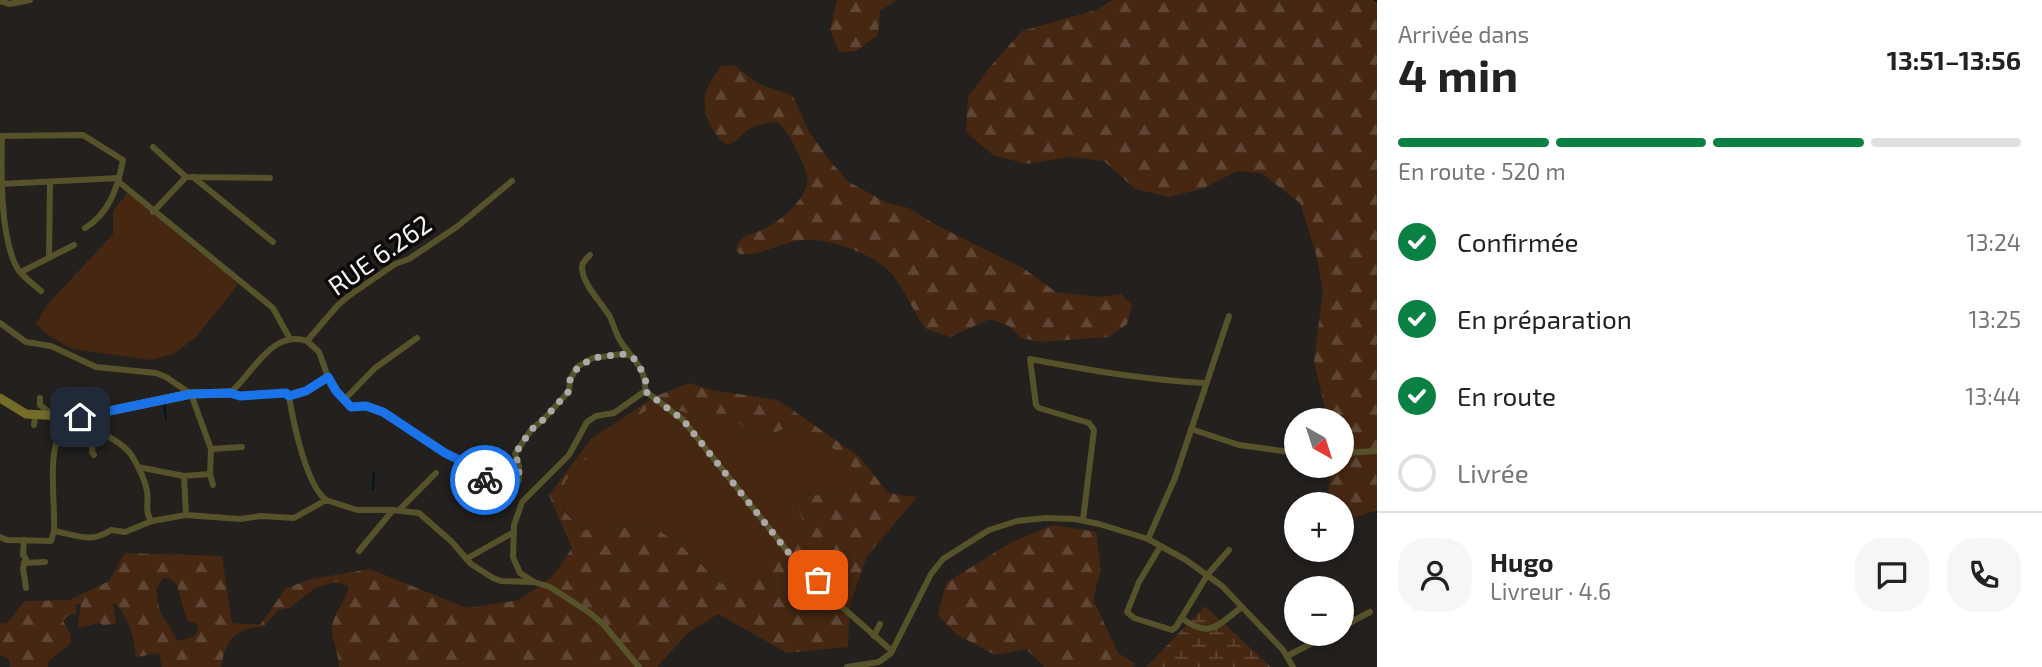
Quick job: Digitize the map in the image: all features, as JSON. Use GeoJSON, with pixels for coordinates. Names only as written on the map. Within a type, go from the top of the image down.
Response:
{"type":"FeatureCollection","features":[{"type":"Feature","properties":{"kind":"street"},"geometry":{"type":"LineString","coordinates":[[0,1],[14,4],[30,0]]}},
{"type":"Feature","properties":{"kind":"street"},"geometry":{"type":"LineString","coordinates":[[41,291],[21,272],[8,249],[1,184],[1,136],[83,135],[122,160],[119,180],[109,203],[98,219],[85,228]]}},
{"type":"Feature","properties":{"kind":"street"},"geometry":{"type":"LineString","coordinates":[[153,147],[273,242]]}},
{"type":"Feature","properties":{"kind":"street"},"geometry":{"type":"LineString","coordinates":[[153,212],[189,177],[270,178]]}},
{"type":"Feature","properties":{"kind":"street"},"geometry":{"type":"LineString","coordinates":[[1,184],[119,180],[153,212],[273,308],[290,339]]}},
{"type":"Feature","properties":{"kind":"street","name":"RUE 6.262"},"geometry":{"type":"LineString","coordinates":[[307,341],[350,295],[458,226],[512,181]]}},
{"type":"Feature","properties":{"kind":"street"},"geometry":{"type":"LineString","coordinates":[[49,258],[50,182]]}},
{"type":"Feature","properties":{"kind":"street"},"geometry":{"type":"LineString","coordinates":[[21,272],[74,245]]}},
{"type":"Feature","properties":{"kind":"street"},"geometry":{"type":"LineString","coordinates":[[590,255],[583,262],[585,277],[612,321],[620,342],[640,367],[646,382],[645,391],[614,412],[596,416],[587,422],[569,455],[522,502],[512,543],[520,573],[534,582],[561,592],[597,618],[639,667]]}},
{"type":"Feature","properties":{"kind":"street"},"geometry":{"type":"LineString","coordinates":[[1148,539],[1175,478],[1205,383],[1230,316]]}},
{"type":"Feature","properties":{"kind":"street"},"geometry":{"type":"LineString","coordinates":[[0,323],[26,342],[51,346],[96,366],[156,373],[191,394],[211,449],[210,474],[213,485]]}},
{"type":"Feature","properties":{"kind":"street"},"geometry":{"type":"LineString","coordinates":[[344,400],[375,368],[416,338]]}},
{"type":"Feature","properties":{"kind":"street"},"geometry":{"type":"LineString","coordinates":[[230,393],[270,350],[290,339],[307,341],[318,352],[328,377],[351,407],[366,406],[383,412],[445,453],[476,468],[487,481],[504,479],[505,483],[519,481],[519,466],[515,454],[531,430],[569,391],[570,380],[578,367],[593,358],[622,354],[632,356]]}},
{"type":"Feature","properties":{"kind":"street"},"geometry":{"type":"LineString","coordinates":[[1083,520],[1094,430],[1089,423],[1036,405],[1030,359],[1126,376],[1205,383]]}},
{"type":"Feature","properties":{"kind":"street"},"geometry":{"type":"LineString","coordinates":[[0,537],[6,540],[51,541],[54,531],[52,467],[55,449],[70,418],[191,394],[230,393],[240,396],[286,393],[289,396],[306,391],[328,377]]}},
{"type":"Feature","properties":{"kind":"street"},"geometry":{"type":"LineString","coordinates":[[645,391],[683,420],[800,567],[818,580],[892,652]]}},
{"type":"Feature","properties":{"kind":"street"},"geometry":{"type":"LineString","coordinates":[[289,396],[294,422],[311,475],[317,491],[326,500],[357,510],[419,513],[466,559],[492,578],[501,581],[534,582]]}},
{"type":"Feature","properties":{"kind":"street"},"geometry":{"type":"LineString","coordinates":[[0,398],[20,411],[31,414],[49,418],[78,417],[123,446],[138,467],[148,493],[147,513],[152,522]]}},
{"type":"Feature","properties":{"kind":"street"},"geometry":{"type":"LineString","coordinates":[[40,398],[40,405],[49,418]]}},
{"type":"Feature","properties":{"kind":"street"},"geometry":{"type":"LineString","coordinates":[[31,414],[35,418],[34,425]]}},
{"type":"Feature","properties":{"kind":"street"},"geometry":{"type":"LineString","coordinates":[[94,428],[94,456]]}},
{"type":"Feature","properties":{"kind":"street"},"geometry":{"type":"LineString","coordinates":[[1191,429],[1239,445],[1284,451]]}},
{"type":"Feature","properties":{"kind":"street"},"geometry":{"type":"LineString","coordinates":[[211,449],[242,447]]}},
{"type":"Feature","properties":{"kind":"street"},"geometry":{"type":"LineString","coordinates":[[1354,452],[1377,451]]}},
{"type":"Feature","properties":{"kind":"street"},"geometry":{"type":"LineString","coordinates":[[138,467],[184,476],[210,474]]}},
{"type":"Feature","properties":{"kind":"street"},"geometry":{"type":"LineString","coordinates":[[359,551],[396,510],[436,473]]}},
{"type":"Feature","properties":{"kind":"street"},"geometry":{"type":"LineString","coordinates":[[184,476],[186,515]]}},
{"type":"Feature","properties":{"kind":"street"},"geometry":{"type":"LineString","coordinates":[[54,531],[90,539],[111,530],[125,532],[152,522],[186,515],[294,519],[326,500]]}},
{"type":"Feature","properties":{"kind":"street"},"geometry":{"type":"LineString","coordinates":[[847,667],[879,662],[892,652],[936,566],[960,547],[989,530],[1045,518],[1083,520],[1148,539],[1208,574],[1287,656],[1293,667]]}},
{"type":"Feature","properties":{"kind":"street"},"geometry":{"type":"LineString","coordinates":[[466,559],[514,532]]}},
{"type":"Feature","properties":{"kind":"street"},"geometry":{"type":"LineString","coordinates":[[24,540],[26,587]]}},
{"type":"Feature","properties":{"kind":"street"},"geometry":{"type":"LineString","coordinates":[[1160,547],[1139,582],[1127,612],[1134,618],[1172,630],[1177,627],[1208,574],[1229,550]]}},
{"type":"Feature","properties":{"kind":"street"},"geometry":{"type":"LineString","coordinates":[[24,564],[45,562]]}},
{"type":"Feature","properties":{"kind":"street"},"geometry":{"type":"LineString","coordinates":[[1181,618],[1198,629],[1211,629],[1242,607]]}},
{"type":"Feature","properties":{"kind":"street"},"geometry":{"type":"LineString","coordinates":[[1354,621],[1370,612]]}},
{"type":"Feature","properties":{"kind":"street"},"geometry":{"type":"LineString","coordinates":[[874,636],[880,624]]}},
{"type":"Feature","properties":{"kind":"street"},"geometry":{"type":"LineString","coordinates":[[1287,656],[1307,646]]}},
{"type":"Feature","properties":{"kind":"green space"},"geometry":{"type":"Polygon","coordinates":[[[837,0],[897,0],[880,11],[878,35],[856,51],[839,52],[830,30],[837,0]]]}},
{"type":"Feature","properties":{"kind":"green space"},"geometry":{"type":"Polygon","coordinates":[[[1112,0],[1377,0],[1377,510],[1354,518],[1354,492],[1328,492],[1330,478],[1354,478],[1354,408],[1325,408],[1314,362],[1323,291],[1316,254],[1300,203],[1261,173],[1237,171],[1202,189],[1169,197],[1135,189],[1104,161],[1070,157],[1026,164],[993,155],[966,132],[968,97],[989,68],[1022,31],[1096,10],[1112,0]]]}},
{"type":"Feature","properties":{"kind":"green space"},"geometry":{"type":"Polygon","coordinates":[[[734,65],[757,83],[793,96],[808,130],[849,182],[887,203],[909,208],[934,224],[1023,268],[1056,292],[1099,297],[1121,294],[1132,305],[1127,324],[1109,337],[1040,342],[1021,338],[1009,326],[990,319],[950,337],[926,329],[892,274],[874,260],[851,249],[826,242],[803,240],[756,253],[740,254],[736,250],[743,238],[771,225],[800,199],[807,183],[807,175],[791,140],[778,122],[752,127],[727,145],[713,130],[705,110],[706,92],[721,66],[734,65]]]}},
{"type":"Feature","properties":{"kind":"green space"},"geometry":{"type":"Polygon","coordinates":[[[128,192],[196,250],[219,265],[238,285],[196,337],[174,354],[150,360],[72,349],[48,335],[36,324],[47,305],[113,234],[113,211],[128,192]]]}},
{"type":"Feature","properties":{"kind":"green space"},"geometry":{"type":"Polygon","coordinates":[[[689,383],[712,390],[778,400],[860,457],[888,493],[917,497],[867,556],[850,605],[848,647],[787,653],[718,614],[688,633],[657,667],[339,667],[332,628],[349,586],[336,582],[315,588],[289,608],[278,610],[264,626],[240,632],[225,650],[221,667],[162,667],[159,653],[136,657],[130,628],[116,603],[113,604],[116,624],[100,623],[78,628],[81,604],[76,604],[76,613],[63,621],[71,635],[71,643],[49,661],[48,667],[10,667],[9,659],[0,655],[0,623],[6,624],[25,601],[69,600],[109,581],[125,553],[222,556],[232,623],[260,625],[286,588],[312,579],[370,569],[467,608],[519,600],[553,576],[572,548],[549,495],[591,439],[656,396],[689,383]],[[661,405],[649,407],[618,426],[566,480],[561,496],[565,512],[583,531],[604,526],[633,527],[649,524],[692,555],[718,582],[734,583],[769,565],[798,538],[803,522],[793,501],[801,494],[828,496],[852,491],[854,469],[834,449],[807,430],[792,426],[760,437],[747,432],[730,414],[687,413],[661,405]],[[163,578],[156,589],[160,612],[178,641],[193,637],[199,629],[197,624],[187,621],[177,585],[170,578],[163,578]]]}},
{"type":"Feature","properties":{"kind":"green space"},"geometry":{"type":"Polygon","coordinates":[[[661,405],[687,413],[730,414],[755,437],[768,436],[792,426],[807,430],[834,449],[854,469],[852,491],[828,496],[801,494],[793,501],[803,523],[798,539],[769,566],[745,580],[734,583],[718,582],[692,555],[649,524],[633,527],[604,526],[583,531],[565,511],[561,496],[566,480],[618,426],[649,407],[661,405]]]}},
{"type":"Feature","properties":{"kind":"green space"},"geometry":{"type":"Polygon","coordinates":[[[1053,525],[1096,532],[1101,570],[1093,599],[1118,653],[1136,664],[1132,667],[1045,667],[1026,649],[995,655],[956,634],[938,615],[946,583],[1010,543],[1053,525]]]}},
{"type":"Feature","properties":{"kind":"green space"},"geometry":{"type":"Polygon","coordinates":[[[1205,606],[1271,667],[1146,667],[1205,606]]]}},
{"type":"Feature","properties":{"kind":"waterway"},"geometry":{"type":"LineString","coordinates":[[164,403],[166,419]]}},
{"type":"Feature","properties":{"kind":"waterway"},"geometry":{"type":"LineString","coordinates":[[373,489],[374,472]]}},
{"type":"Feature","properties":{"kind":"way so far"},"geometry":{"type":"LineString","coordinates":[[485,480],[494,482],[496,479],[504,479],[505,483],[519,481],[519,466],[515,454],[531,430],[569,391],[570,380],[578,367],[593,358],[622,354],[632,356],[646,382],[645,391],[683,420],[800,567],[818,580]]}},
{"type":"Feature","properties":{"kind":"route"},"geometry":{"type":"LineString","coordinates":[[80,417],[191,394],[230,393],[240,396],[286,393],[289,396],[306,391],[328,377],[336,391],[351,407],[366,406],[383,412],[445,453],[476,468],[485,480]]}}]}
